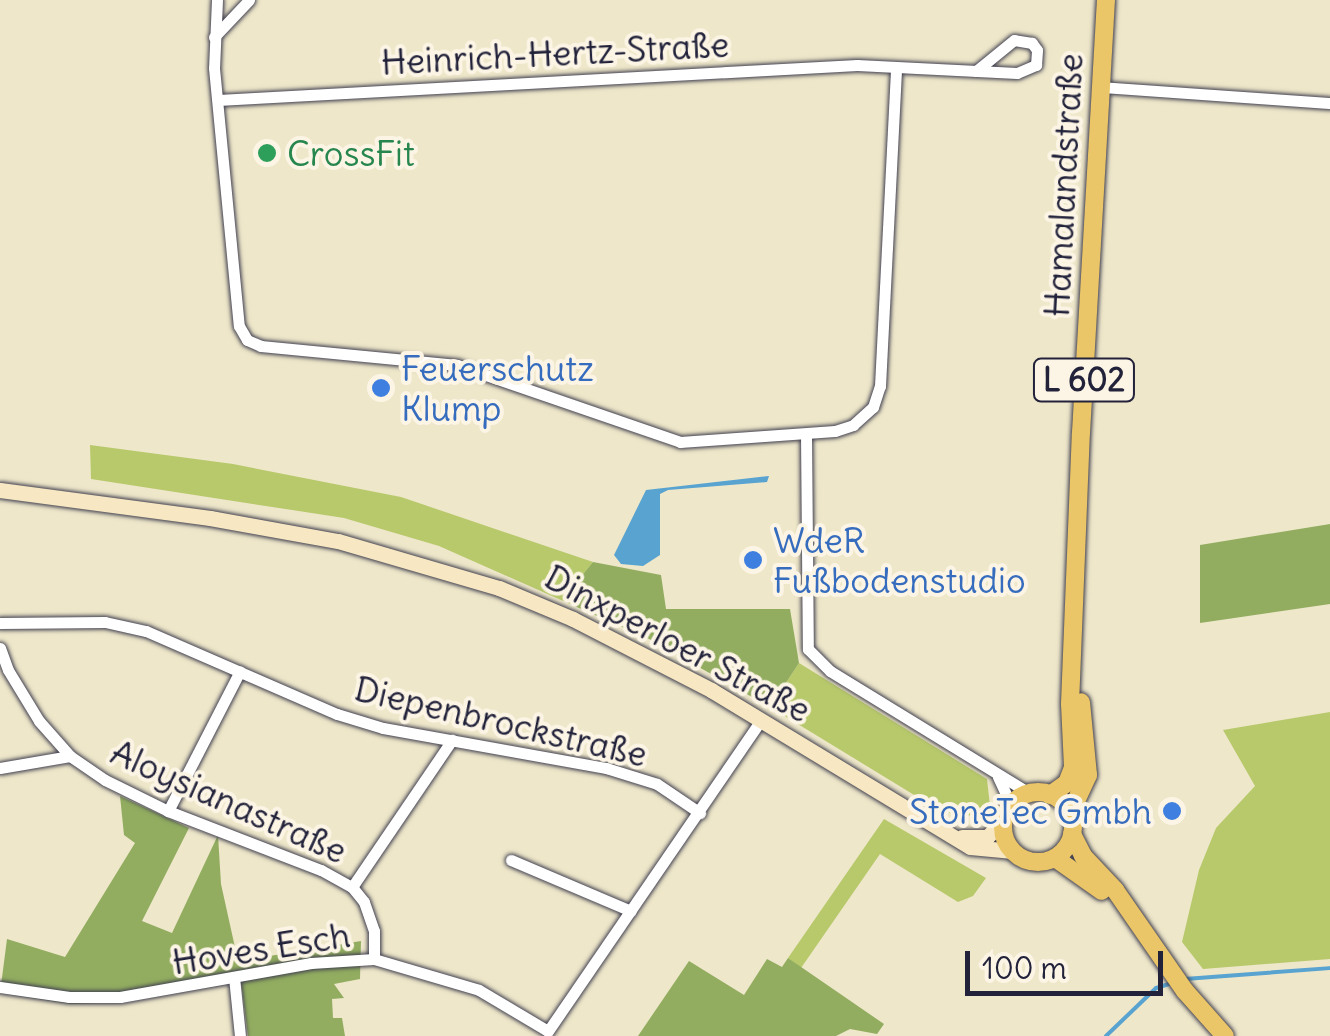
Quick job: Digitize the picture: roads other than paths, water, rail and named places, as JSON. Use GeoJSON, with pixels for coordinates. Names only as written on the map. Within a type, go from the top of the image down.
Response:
{"type":"FeatureCollection","features":[{"type":"Feature","properties":{"kind":"main road","name":"Hamalandstraße"},"geometry":{"type":"LineString","coordinates":[[1050,794],[1066,783],[1073,766],[1081,433],[1106,0]]}},
{"type":"Feature","properties":{"kind":"main road","name":"Dinxperloer Straße"},"geometry":{"type":"LineString","coordinates":[[0,490],[235,522],[338,541],[429,564],[573,618],[762,720],[970,847],[1013,852]]}},
{"type":"Feature","properties":{"kind":"main road","name":"Hamalandstraße"},"geometry":{"type":"LineString","coordinates":[[1070,814],[1088,776],[1082,702],[1073,672]]}},
{"type":"Feature","properties":{"kind":"main road"},"geometry":{"type":"LineString","coordinates":[[953,836],[987,837],[1029,794],[1050,794],[1070,814]]}},
{"type":"Feature","properties":{"kind":"main road"},"geometry":{"type":"LineString","coordinates":[[1007,813],[1003,831],[1013,852],[1028,861],[1055,858],[1073,866],[1130,913]]}},
{"type":"Feature","properties":{"kind":"main road","name":"L 602"},"geometry":{"type":"LineString","coordinates":[[1070,814],[1072,834]]}},
{"type":"Feature","properties":{"kind":"main road"},"geometry":{"type":"LineString","coordinates":[[1055,858],[1072,834],[1083,856],[1224,1036]]}},
{"type":"Feature","properties":{"kind":"street"},"geometry":{"type":"LineString","coordinates":[[216,0],[218,100],[243,334],[261,346],[457,365],[680,442],[806,434],[853,426],[878,396],[896,68]]}},
{"type":"Feature","properties":{"kind":"street"},"geometry":{"type":"LineString","coordinates":[[214,37],[249,0]]}},
{"type":"Feature","properties":{"kind":"street","name":"Heinrich-Hertz-Straße"},"geometry":{"type":"LineString","coordinates":[[218,100],[764,69],[896,68],[976,70],[1028,70],[1036,65],[1037,50],[1032,43],[1014,40],[976,70]]}},
{"type":"Feature","properties":{"kind":"street"},"geometry":{"type":"LineString","coordinates":[[1101,87],[1330,103]]}},
{"type":"Feature","properties":{"kind":"street"},"geometry":{"type":"LineString","coordinates":[[806,434],[808,650],[830,672],[1029,794]]}},
{"type":"Feature","properties":{"kind":"street","name":"Diepenbrockstraße"},"geometry":{"type":"LineString","coordinates":[[0,623],[105,622],[168,638],[338,714],[383,728],[606,768],[657,784],[700,813]]}},
{"type":"Feature","properties":{"kind":"street","name":"Aloysianastraße"},"geometry":{"type":"LineString","coordinates":[[0,648],[8,670],[39,721],[70,756],[105,780],[168,811],[321,870],[352,887],[364,902],[374,931],[374,959]]}},
{"type":"Feature","properties":{"kind":"street"},"geometry":{"type":"LineString","coordinates":[[168,811],[240,671]]}},
{"type":"Feature","properties":{"kind":"street","name":"Hoves Esch"},"geometry":{"type":"LineString","coordinates":[[0,986],[69,996],[120,998],[312,963],[374,959],[479,990],[548,1031],[762,720]]}},
{"type":"Feature","properties":{"kind":"street"},"geometry":{"type":"LineString","coordinates":[[352,887],[452,740]]}},
{"type":"Feature","properties":{"kind":"street","name":"Aloysianastraße"},"geometry":{"type":"LineString","coordinates":[[0,768],[70,756]]}},
{"type":"Feature","properties":{"kind":"street"},"geometry":{"type":"LineString","coordinates":[[992,770],[1006,787],[1007,813]]}},
{"type":"Feature","properties":{"kind":"street"},"geometry":{"type":"LineString","coordinates":[[511,860],[632,911]]}},
{"type":"Feature","properties":{"kind":"street"},"geometry":{"type":"LineString","coordinates":[[234,978],[240,1036]]}},
{"type":"Feature","properties":{"kind":"water"},"geometry":{"type":"Polygon","coordinates":[[[769,476],[767,482],[668,490],[660,494],[660,555],[643,566],[621,564],[614,555],[646,490],[769,476]]]}},
{"type":"Feature","properties":{"kind":"waterway"},"geometry":{"type":"LineString","coordinates":[[1185,979],[1330,968]]}},
{"type":"Feature","properties":{"kind":"waterway"},"geometry":{"type":"LineString","coordinates":[[1106,1036],[1156,988],[1172,983]]}},
{"type":"Feature","properties":{"kind":"place","name":"CrossFit"},"geometry":{"type":"Point","coordinates":[267,153]}},
{"type":"Feature","properties":{"kind":"place","name":"Feuerschutz Klump"},"geometry":{"type":"Point","coordinates":[381,388]}},
{"type":"Feature","properties":{"kind":"place","name":"WdeR Fußbodenstudio"},"geometry":{"type":"Point","coordinates":[753,560]}},
{"type":"Feature","properties":{"kind":"place","name":"StoneTec Gmbh"},"geometry":{"type":"Point","coordinates":[1172,811]}}]}
